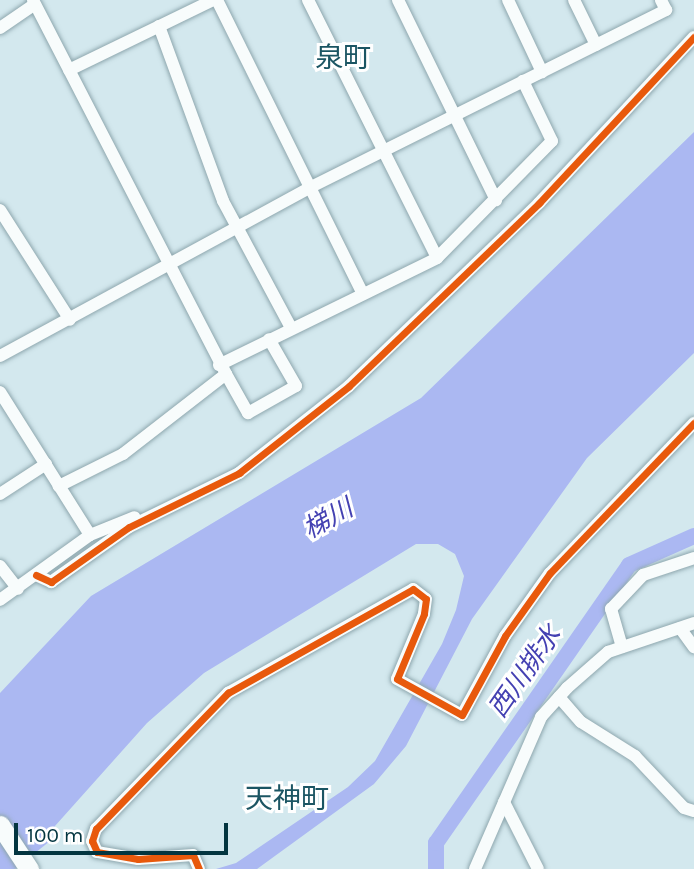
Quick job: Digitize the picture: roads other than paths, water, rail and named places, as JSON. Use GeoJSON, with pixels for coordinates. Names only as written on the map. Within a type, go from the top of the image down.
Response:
{"type":"FeatureCollection","features":[{"type":"Feature","properties":{"kind":"main road"},"geometry":{"type":"LineString","coordinates":[[0,825],[29,869]]}},
{"type":"Feature","properties":{"kind":"street"},"geometry":{"type":"LineString","coordinates":[[69,71],[215,0],[363,294]]}},
{"type":"Feature","properties":{"kind":"street"},"geometry":{"type":"LineString","coordinates":[[308,0],[437,258]]}},
{"type":"Feature","properties":{"kind":"street"},"geometry":{"type":"LineString","coordinates":[[398,0],[496,200]]}},
{"type":"Feature","properties":{"kind":"street"},"geometry":{"type":"LineString","coordinates":[[508,0],[542,72]]}},
{"type":"Feature","properties":{"kind":"street"},"geometry":{"type":"LineString","coordinates":[[574,0],[596,45]]}},
{"type":"Feature","properties":{"kind":"street"},"geometry":{"type":"LineString","coordinates":[[0,356],[168,268],[311,187],[666,10],[662,0]]}},
{"type":"Feature","properties":{"kind":"street"},"geometry":{"type":"LineString","coordinates":[[0,28],[34,2],[168,268],[248,413],[296,386],[269,339]]}},
{"type":"Feature","properties":{"kind":"street"},"geometry":{"type":"LineString","coordinates":[[159,26],[236,229],[291,328]]}},
{"type":"Feature","properties":{"kind":"street"},"geometry":{"type":"LineString","coordinates":[[36,575],[51,582],[154,515],[239,473],[349,386],[529,213],[694,37]]}},
{"type":"Feature","properties":{"kind":"street"},"geometry":{"type":"LineString","coordinates":[[59,486],[123,454],[223,370],[269,339],[437,258],[552,141],[523,81]]}},
{"type":"Feature","properties":{"kind":"street"},"geometry":{"type":"LineString","coordinates":[[0,210],[70,320]]}},
{"type":"Feature","properties":{"kind":"street"},"geometry":{"type":"LineString","coordinates":[[0,392],[90,536]]}},
{"type":"Feature","properties":{"kind":"street"},"geometry":{"type":"LineString","coordinates":[[199,869],[193,855],[128,858],[97,852],[92,841],[96,829],[228,693],[413,589],[426,599],[424,614],[397,679],[462,715],[505,636],[550,573],[694,423]]}},
{"type":"Feature","properties":{"kind":"street"},"geometry":{"type":"LineString","coordinates":[[0,494],[46,464]]}},
{"type":"Feature","properties":{"kind":"street"},"geometry":{"type":"LineString","coordinates":[[0,600],[90,536],[139,515],[154,515]]}},
{"type":"Feature","properties":{"kind":"street"},"geometry":{"type":"LineString","coordinates":[[622,647],[611,608],[643,575],[694,558]]}},
{"type":"Feature","properties":{"kind":"street"},"geometry":{"type":"LineString","coordinates":[[0,566],[18,589]]}},
{"type":"Feature","properties":{"kind":"street"},"geometry":{"type":"LineString","coordinates":[[475,869],[541,717],[608,652],[694,623]]}},
{"type":"Feature","properties":{"kind":"street"},"geometry":{"type":"LineString","coordinates":[[680,628],[694,647]]}},
{"type":"Feature","properties":{"kind":"street"},"geometry":{"type":"LineString","coordinates":[[559,697],[581,722],[635,756],[684,807],[694,811]]}},
{"type":"Feature","properties":{"kind":"street"},"geometry":{"type":"LineString","coordinates":[[504,802],[538,869]]}},
{"type":"Feature","properties":{"kind":"water","name":"梯川"},"geometry":{"type":"Polygon","coordinates":[[[694,132],[694,353],[587,458],[472,619],[406,746],[374,784],[257,869],[216,869],[236,863],[348,787],[375,761],[442,644],[456,610],[464,576],[455,554],[438,544],[416,544],[204,673],[147,723],[55,826],[50,841],[15,869],[0,869],[0,693],[91,596],[421,398],[694,132]]]}},
{"type":"Feature","properties":{"kind":"waterway","name":"西川排水"},"geometry":{"type":"LineString","coordinates":[[436,869],[436,843],[629,565],[694,536]]}},
{"type":"Feature","properties":{"kind":"district","name":"泉町"},"geometry":{"type":"Point","coordinates":[343,58]}},
{"type":"Feature","properties":{"kind":"district","name":"天神町"},"geometry":{"type":"Point","coordinates":[287,799]}}]}
